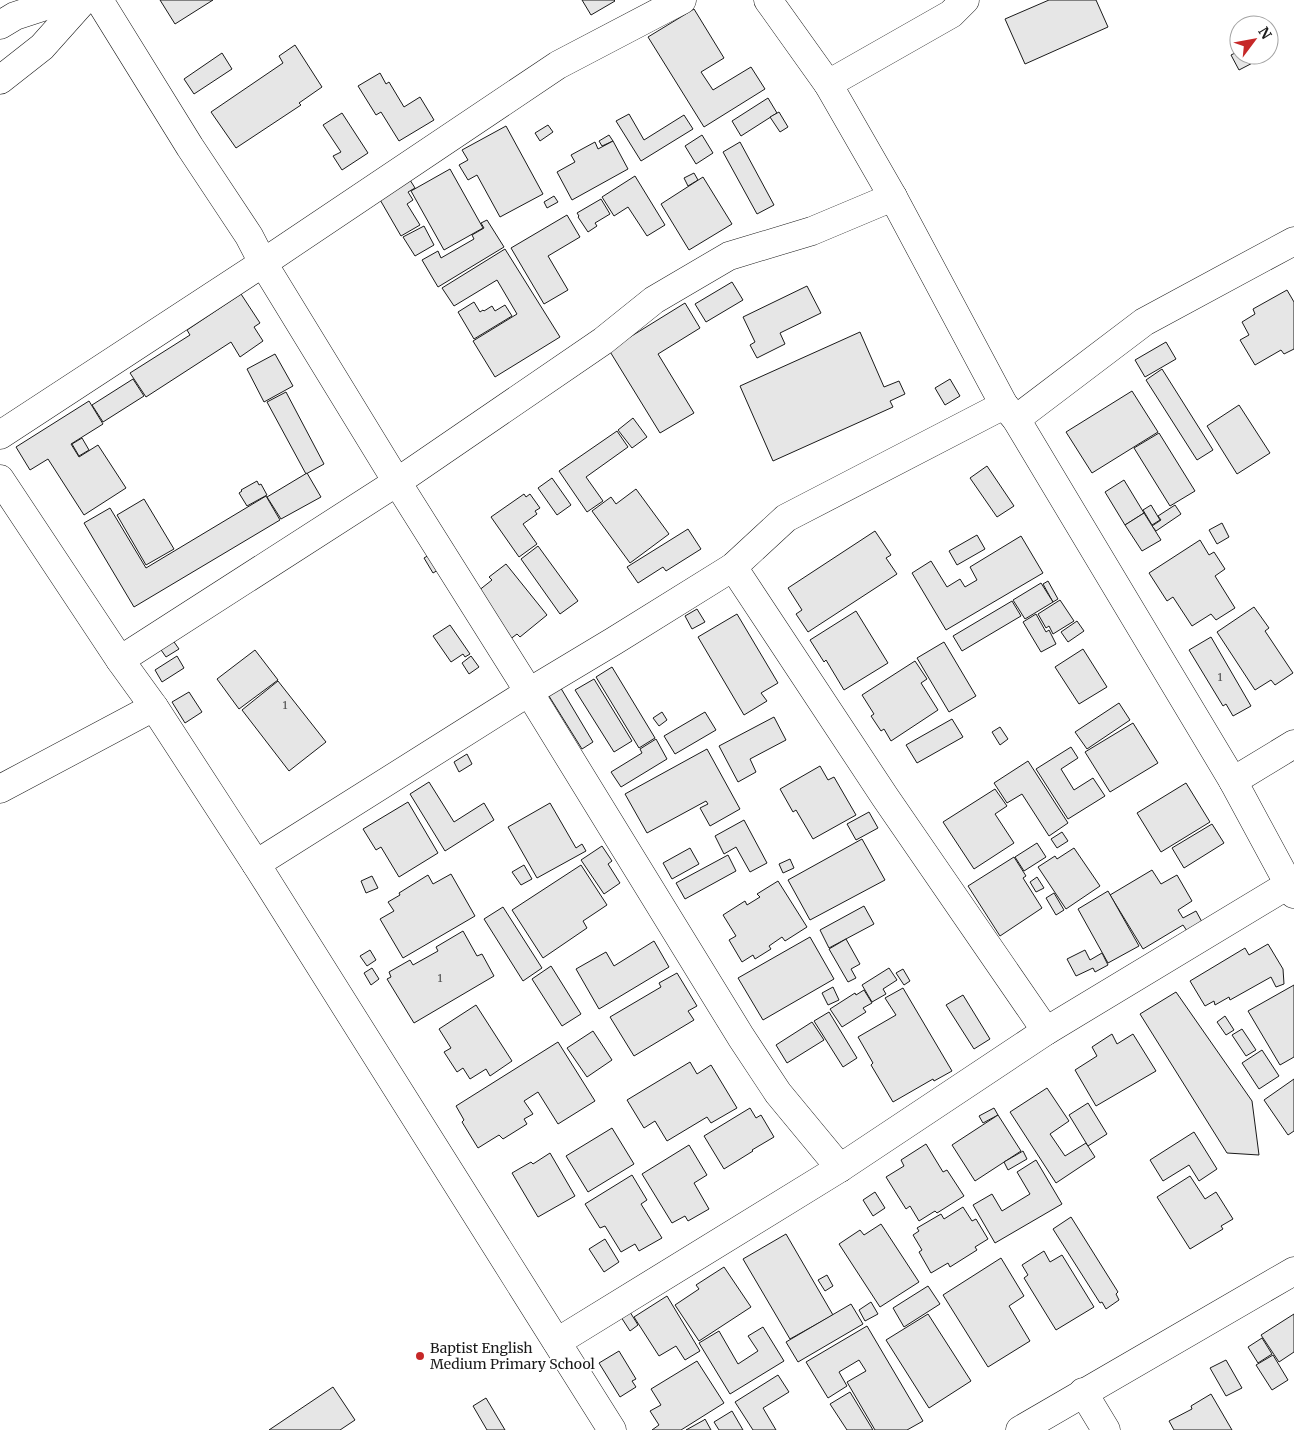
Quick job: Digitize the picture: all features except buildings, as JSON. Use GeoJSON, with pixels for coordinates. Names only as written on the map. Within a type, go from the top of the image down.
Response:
{"type":"FeatureCollection","features":[{"type":"Feature","properties":{"kind":"street"},"geometry":{"type":"LineString","coordinates":[[0,25],[15,16],[64,0]]}},
{"type":"Feature","properties":{"kind":"street"},"geometry":{"type":"LineString","coordinates":[[0,80],[42,47],[84,0]]}},
{"type":"Feature","properties":{"kind":"street"},"geometry":{"type":"LineString","coordinates":[[99,0],[190,147],[249,236],[263,263],[397,482],[741,1037],[778,1093],[840,1168]]}},
{"type":"Feature","properties":{"kind":"street"},"geometry":{"type":"LineString","coordinates":[[0,434],[263,263],[558,65],[682,0]]}},
{"type":"Feature","properties":{"kind":"street"},"geometry":{"type":"LineString","coordinates":[[557,1342],[840,1168],[1046,1031],[1291,890],[1233,782],[1010,412],[893,196],[828,84],[768,0]]}},
{"type":"Feature","properties":{"kind":"street"},"geometry":{"type":"LineString","coordinates":[[828,84],[951,14],[966,0]]}},
{"type":"Feature","properties":{"kind":"street"},"geometry":{"type":"LineString","coordinates":[[120,660],[397,482],[603,341],[654,300],[729,256],[812,231],[893,196]]}},
{"type":"Feature","properties":{"kind":"street"},"geometry":{"type":"LineString","coordinates":[[256,864],[528,692],[733,567],[786,518],[1010,412],[1144,322],[1294,241]]}},
{"type":"Feature","properties":{"kind":"street"},"geometry":{"type":"LineString","coordinates":[[0,479],[120,660],[154,707],[256,864],[612,1430]]}},
{"type":"Feature","properties":{"kind":"street"},"geometry":{"type":"LineString","coordinates":[[733,567],[885,797],[1046,1031]]}},
{"type":"Feature","properties":{"kind":"street"},"geometry":{"type":"LineString","coordinates":[[0,789],[154,707]]}},
{"type":"Feature","properties":{"kind":"street"},"geometry":{"type":"LineString","coordinates":[[1233,782],[1294,744]]}},
{"type":"Feature","properties":{"kind":"street"},"geometry":{"type":"LineString","coordinates":[[1020,1430],[1294,1271]]}},
{"type":"Feature","properties":{"kind":"street"},"geometry":{"type":"LineString","coordinates":[[1083,1392],[1106,1430]]}},
{"type":"Feature","properties":{"kind":"place","name":"Baptist English Medium Primary School"},"geometry":{"type":"Point","coordinates":[420,1356]}}]}
